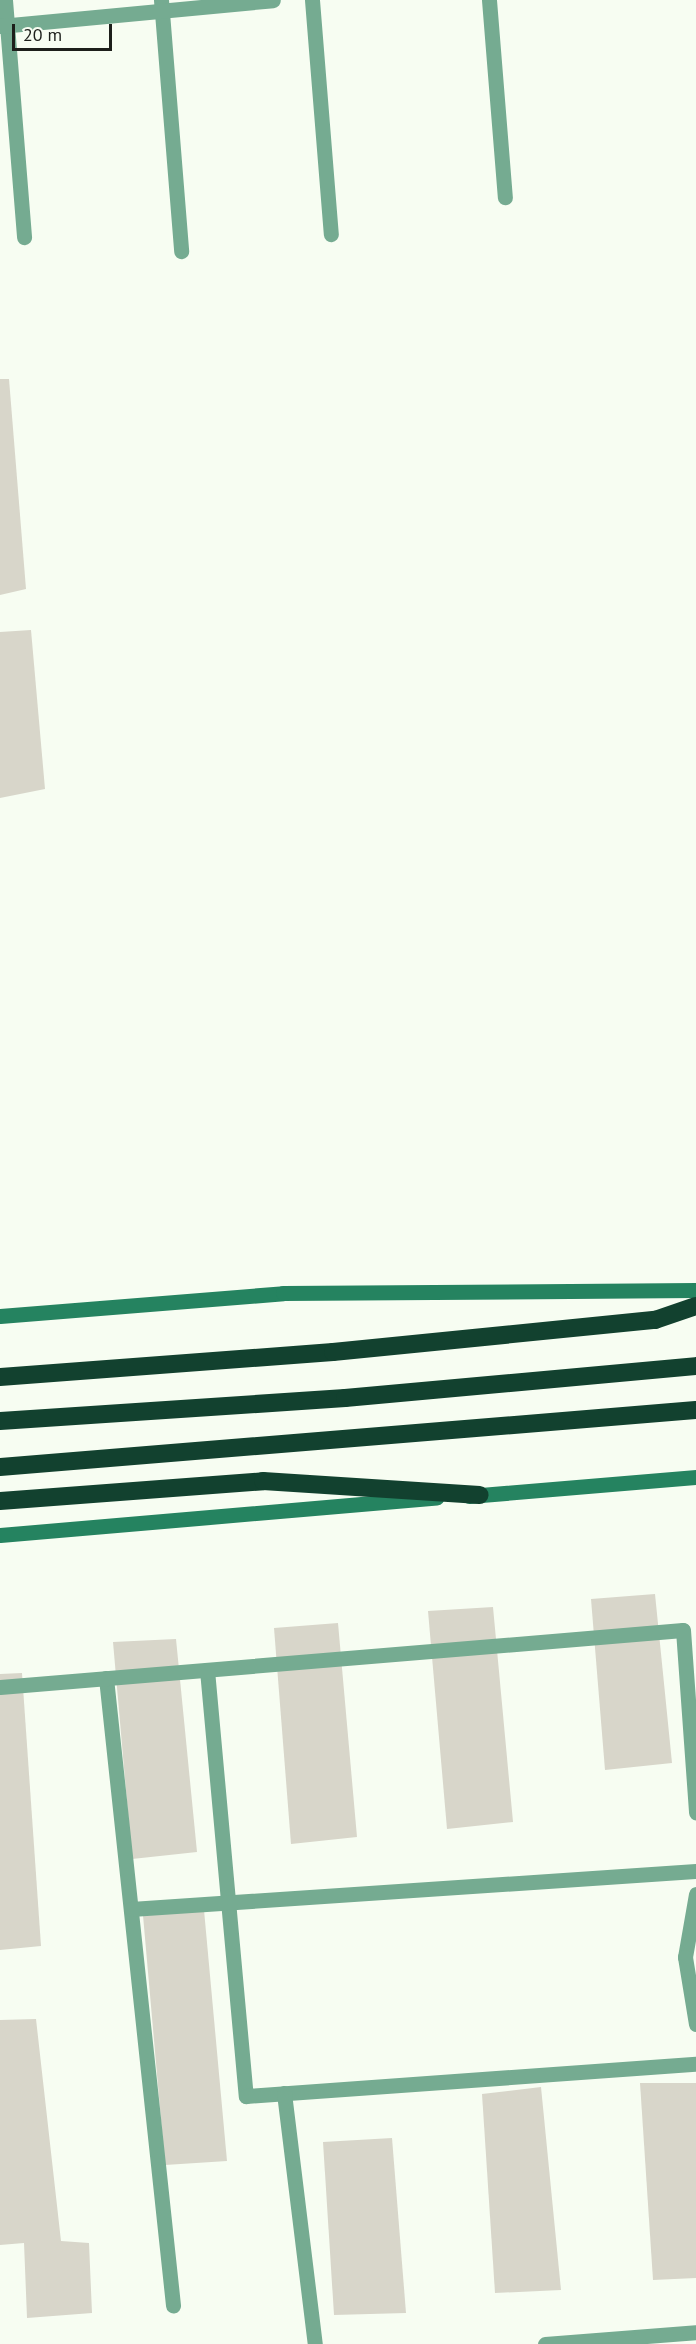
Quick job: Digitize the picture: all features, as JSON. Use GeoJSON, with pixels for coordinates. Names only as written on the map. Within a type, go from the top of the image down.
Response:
{"type":"FeatureCollection","features":[{"type":"Feature","properties":{"kind":"highway"},"geometry":{"type":"LineString","coordinates":[[0,1377],[333,1352],[655,1320],[696,1306]]}},
{"type":"Feature","properties":{"kind":"highway"},"geometry":{"type":"LineString","coordinates":[[0,1421],[345,1398],[696,1366]]}},
{"type":"Feature","properties":{"kind":"highway"},"geometry":{"type":"LineString","coordinates":[[0,1467],[696,1410]]}},
{"type":"Feature","properties":{"kind":"highway"},"geometry":{"type":"LineString","coordinates":[[0,1501],[263,1481],[480,1495]]}},
{"type":"Feature","properties":{"kind":"main road"},"geometry":{"type":"LineString","coordinates":[[0,1316],[283,1293],[696,1290]]}},
{"type":"Feature","properties":{"kind":"main road"},"geometry":{"type":"LineString","coordinates":[[0,1535],[696,1477]]}},
{"type":"Feature","properties":{"kind":"street"},"geometry":{"type":"LineString","coordinates":[[5,0],[3,26],[24,237]]}},
{"type":"Feature","properties":{"kind":"street"},"geometry":{"type":"LineString","coordinates":[[3,26],[162,5],[273,0]]}},
{"type":"Feature","properties":{"kind":"street"},"geometry":{"type":"LineString","coordinates":[[312,0],[331,234]]}},
{"type":"Feature","properties":{"kind":"street"},"geometry":{"type":"LineString","coordinates":[[489,0],[505,197]]}},
{"type":"Feature","properties":{"kind":"street"},"geometry":{"type":"LineString","coordinates":[[162,5],[182,251]]}},
{"type":"Feature","properties":{"kind":"street"},"geometry":{"type":"LineString","coordinates":[[0,1687],[683,1630],[696,1813]]}},
{"type":"Feature","properties":{"kind":"street"},"geometry":{"type":"LineString","coordinates":[[207,1670],[231,1902],[246,2096],[696,2064]]}},
{"type":"Feature","properties":{"kind":"street"},"geometry":{"type":"LineString","coordinates":[[106,1678],[172,2306]]}},
{"type":"Feature","properties":{"kind":"street"},"geometry":{"type":"LineString","coordinates":[[131,1909],[696,1871]]}},
{"type":"Feature","properties":{"kind":"street"},"geometry":{"type":"LineString","coordinates":[[696,1894],[685,1957],[696,2024]]}},
{"type":"Feature","properties":{"kind":"street"},"geometry":{"type":"LineString","coordinates":[[284,2093],[315,2344]]}},
{"type":"Feature","properties":{"kind":"street"},"geometry":{"type":"LineString","coordinates":[[554,2344],[696,2332]]}},
{"type":"Feature","properties":{"kind":"building"},"geometry":{"type":"Polygon","coordinates":[[[0,379],[9,379],[26,589],[0,595],[0,379]]]}},
{"type":"Feature","properties":{"kind":"building"},"geometry":{"type":"Polygon","coordinates":[[[31,630],[45,789],[0,798],[0,632],[31,630]]]}},
{"type":"Feature","properties":{"kind":"building"},"geometry":{"type":"Polygon","coordinates":[[[655,1594],[672,1763],[605,1770],[591,1599],[655,1594]]]}},
{"type":"Feature","properties":{"kind":"building"},"geometry":{"type":"Polygon","coordinates":[[[493,1607],[513,1822],[447,1829],[428,1611],[493,1607]]]}},
{"type":"Feature","properties":{"kind":"building"},"geometry":{"type":"Polygon","coordinates":[[[338,1623],[357,1837],[291,1844],[274,1628],[338,1623]]]}},
{"type":"Feature","properties":{"kind":"building"},"geometry":{"type":"Polygon","coordinates":[[[176,1639],[197,1852],[132,1859],[113,1642],[176,1639]]]}},
{"type":"Feature","properties":{"kind":"building"},"geometry":{"type":"Polygon","coordinates":[[[22,1673],[41,1946],[0,1950],[0,1674],[22,1673]]]}},
{"type":"Feature","properties":{"kind":"building"},"geometry":{"type":"Polygon","coordinates":[[[203,1899],[227,2161],[165,2165],[142,1904],[203,1899]]]}},
{"type":"Feature","properties":{"kind":"building"},"geometry":{"type":"Polygon","coordinates":[[[36,2019],[61,2241],[89,2243],[92,2313],[27,2318],[24,2243],[0,2245],[0,2020],[36,2019]]]}},
{"type":"Feature","properties":{"kind":"building"},"geometry":{"type":"Polygon","coordinates":[[[640,2083],[696,2083],[696,2278],[653,2280],[640,2083]]]}},
{"type":"Feature","properties":{"kind":"building"},"geometry":{"type":"Polygon","coordinates":[[[541,2087],[561,2290],[495,2293],[482,2094],[541,2087]]]}},
{"type":"Feature","properties":{"kind":"building"},"geometry":{"type":"Polygon","coordinates":[[[392,2138],[406,2313],[334,2315],[323,2142],[392,2138]]]}}]}
